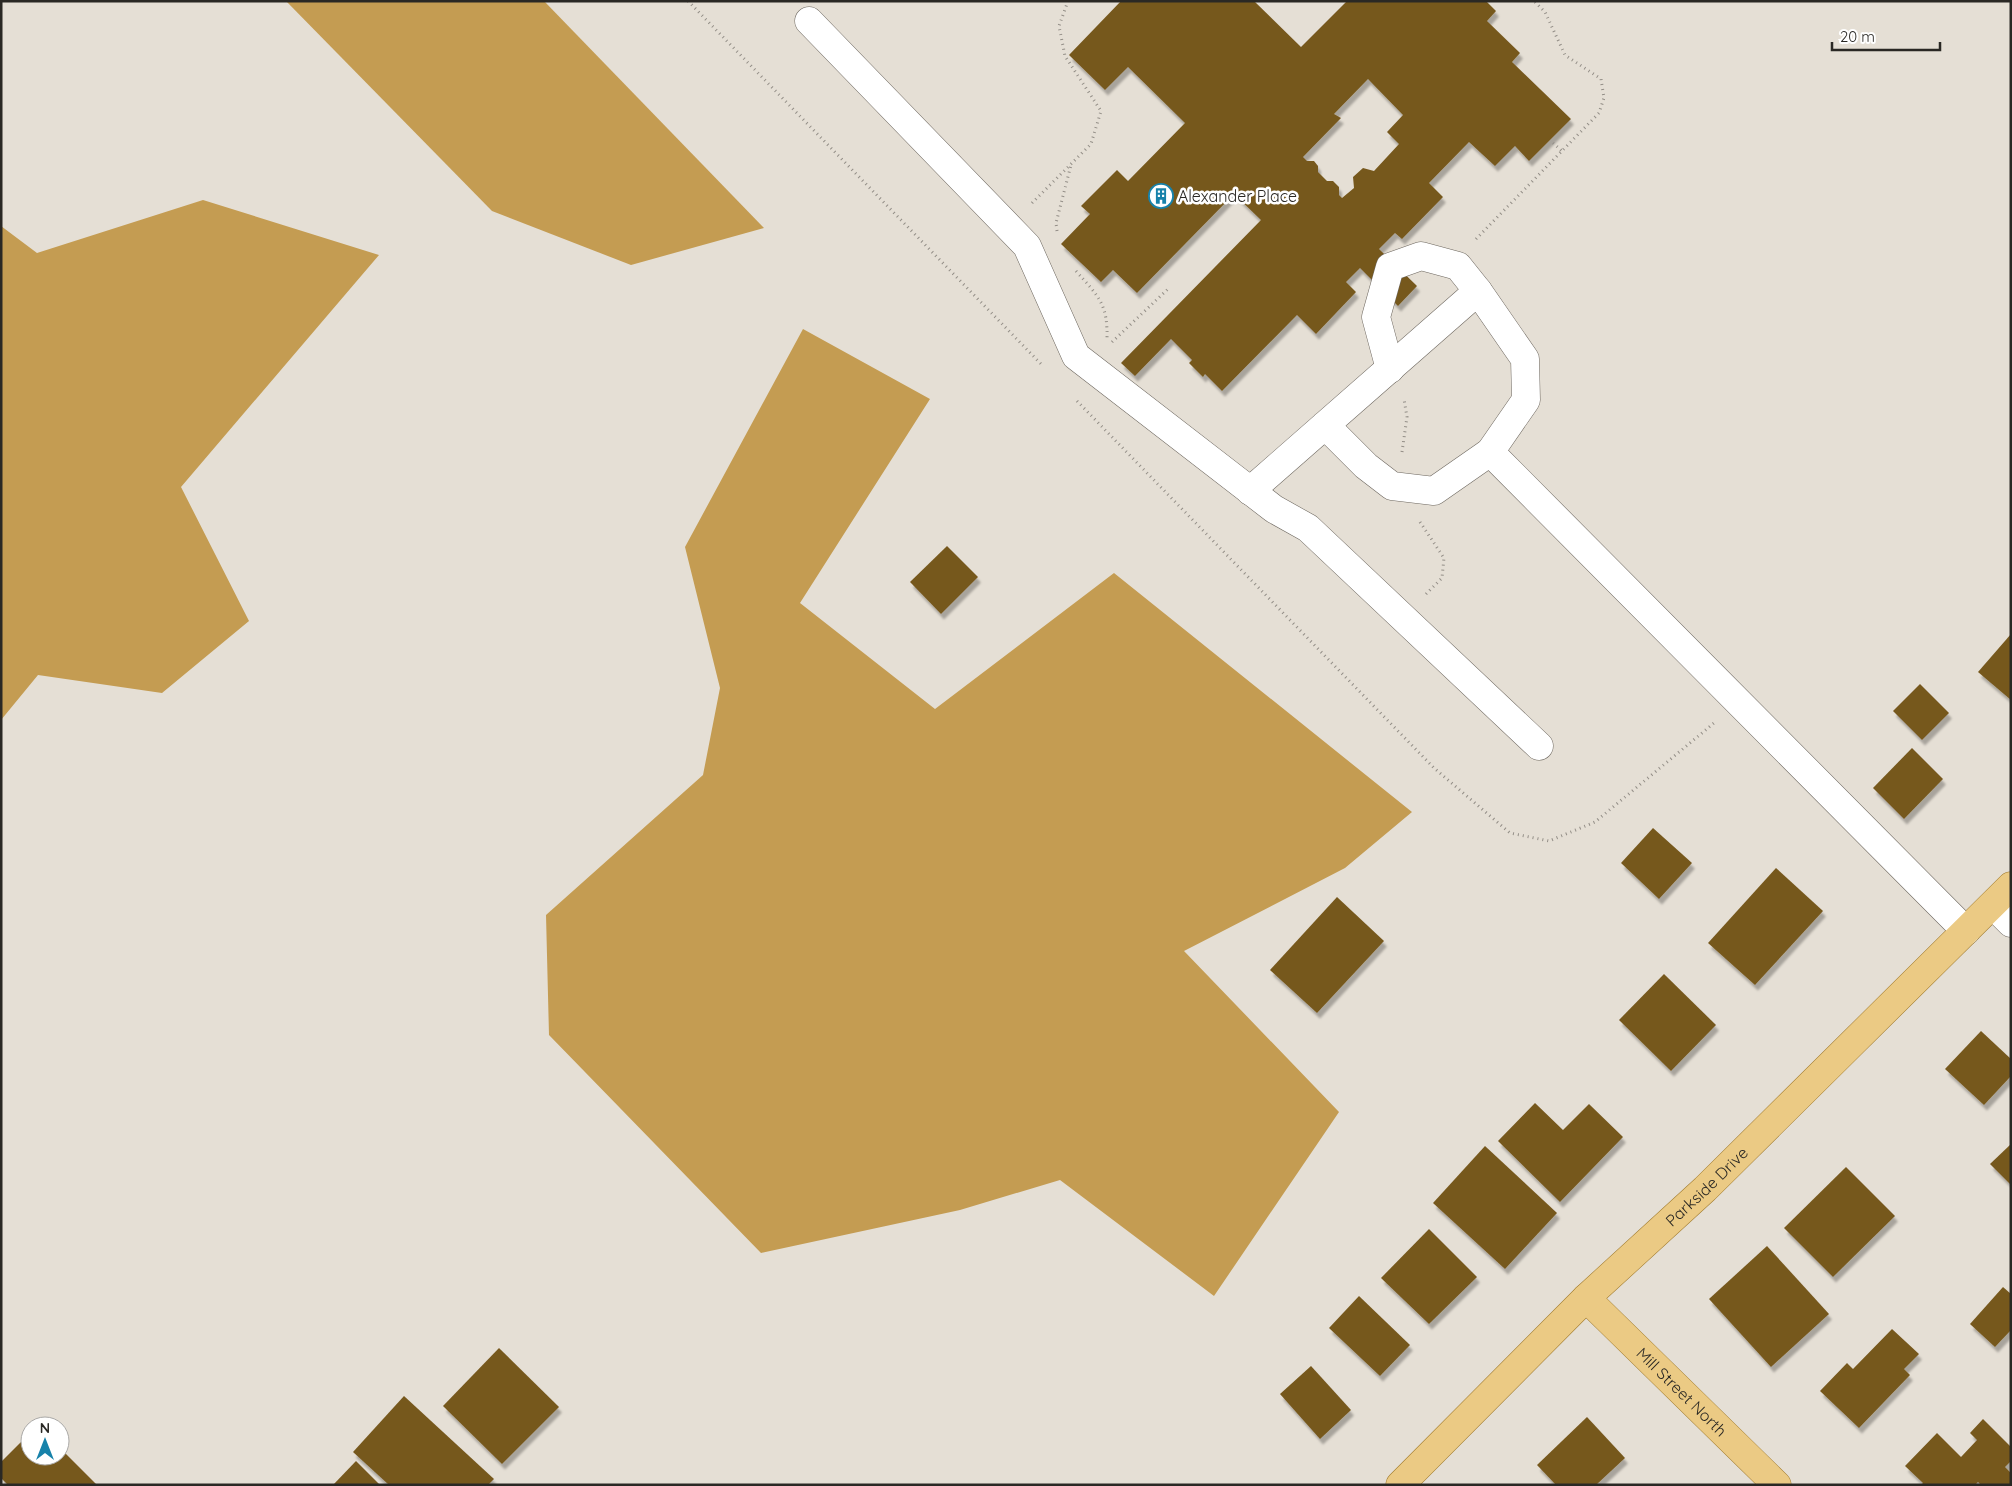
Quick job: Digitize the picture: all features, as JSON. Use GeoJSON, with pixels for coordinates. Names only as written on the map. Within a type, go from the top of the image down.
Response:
{"type":"FeatureCollection","features":[{"type":"Feature","properties":{"kind":"main road","name":"Parkside Drive"},"geometry":{"type":"LineString","coordinates":[[1400,1485],[1586,1298],[1705,1189],[1966,931],[2005,904]]}},
{"type":"Feature","properties":{"kind":"main road","name":"Mill Street North"},"geometry":{"type":"LineString","coordinates":[[1586,1298],[1777,1485]]}},
{"type":"Feature","properties":{"kind":"lane"},"geometry":{"type":"LineString","coordinates":[[809,21],[1027,246],[1076,356],[1274,509],[1308,528],[1539,746]]}},
{"type":"Feature","properties":{"kind":"lane"},"geometry":{"type":"LineString","coordinates":[[1326,425],[1366,466],[1392,486],[1434,491],[1490,452],[1526,400],[1525,359],[1478,291],[1458,266],[1421,256],[1390,267],[1376,317],[1390,369]]}},
{"type":"Feature","properties":{"kind":"lane"},"geometry":{"type":"LineString","coordinates":[[1250,491],[1478,291]]}},
{"type":"Feature","properties":{"kind":"lane"},"geometry":{"type":"LineString","coordinates":[[1490,452],[1966,931]]}},
{"type":"Feature","properties":{"kind":"path"},"geometry":{"type":"LineString","coordinates":[[1008,227],[1091,144],[1101,111],[1065,56],[1059,26],[1068,1]]}},
{"type":"Feature","properties":{"kind":"path"},"geometry":{"type":"LineString","coordinates":[[1458,266],[1462,254],[1599,113],[1604,98],[1600,78],[1565,55],[1545,12],[1534,1]]}},
{"type":"Feature","properties":{"kind":"path"},"geometry":{"type":"LineString","coordinates":[[1553,143],[1562,151]]}},
{"type":"Feature","properties":{"kind":"path"},"geometry":{"type":"LineString","coordinates":[[1058,239],[1056,223],[1071,164]]}},
{"type":"Feature","properties":{"kind":"path"},"geometry":{"type":"LineString","coordinates":[[1074,269],[1100,298],[1108,320],[1106,348],[1168,289]]}},
{"type":"Feature","properties":{"kind":"shaded area"},"geometry":{"type":"Polygon","coordinates":[[[286,1],[544,1],[764,228],[631,265],[492,211],[286,1]]]}},
{"type":"Feature","properties":{"kind":"shaded area"},"geometry":{"type":"Polygon","coordinates":[[[203,200],[379,255],[181,487],[249,621],[162,693],[38,675],[1,720],[1,226],[37,253],[203,200]]]}},
{"type":"Feature","properties":{"kind":"shaded area"},"geometry":{"type":"Polygon","coordinates":[[[803,329],[930,399],[800,603],[935,709],[1114,573],[1412,812],[1345,868],[1184,951],[1339,1112],[1214,1296],[1060,1180],[960,1210],[761,1253],[549,1035],[546,915],[703,775],[720,688],[685,547],[803,329]]]}},
{"type":"Feature","properties":{"kind":"building","name":"Alexander Place"},"geometry":{"type":"Polygon","coordinates":[[[1121,1],[1254,1],[1301,47],[1347,1],[1486,1],[1496,11],[1487,21],[1520,53],[1512,62],[1571,119],[1529,161],[1515,146],[1495,166],[1469,142],[1429,183],[1443,197],[1402,239],[1395,233],[1379,249],[1417,286],[1398,306],[1360,268],[1346,282],[1356,292],[1316,334],[1297,315],[1222,391],[1205,374],[1203,377],[1189,363],[1192,360],[1171,339],[1135,376],[1121,363],[1261,220],[1234,194],[1137,293],[1113,270],[1101,282],[1061,244],[1090,214],[1081,206],[1117,170],[1128,181],[1185,123],[1128,67],[1105,90],[1069,55],[1121,1]],[[1368,79],[1334,114],[1341,118],[1303,157],[1307,161],[1314,161],[1318,166],[1318,172],[1327,181],[1333,181],[1339,187],[1339,195],[1342,198],[1354,188],[1353,177],[1363,168],[1374,171],[1399,144],[1387,132],[1403,115],[1368,79]]]}},
{"type":"Feature","properties":{"kind":"building"},"geometry":{"type":"Polygon","coordinates":[[[947,546],[978,577],[941,614],[910,582],[947,546]]]}},
{"type":"Feature","properties":{"kind":"building"},"geometry":{"type":"Polygon","coordinates":[[[2011,634],[2011,700],[1978,672],[2011,634]]]}},
{"type":"Feature","properties":{"kind":"building"},"geometry":{"type":"Polygon","coordinates":[[[1920,684],[1949,713],[1922,740],[1893,711],[1920,684]]]}},
{"type":"Feature","properties":{"kind":"building"},"geometry":{"type":"Polygon","coordinates":[[[1912,748],[1943,779],[1904,819],[1873,788],[1912,748]]]}},
{"type":"Feature","properties":{"kind":"building"},"geometry":{"type":"Polygon","coordinates":[[[1653,828],[1692,863],[1659,899],[1621,863],[1653,828]]]}},
{"type":"Feature","properties":{"kind":"building"},"geometry":{"type":"Polygon","coordinates":[[[1776,868],[1823,911],[1755,985],[1708,943],[1776,868]]]}},
{"type":"Feature","properties":{"kind":"building"},"geometry":{"type":"Polygon","coordinates":[[[1337,897],[1384,941],[1317,1013],[1270,970],[1337,897]]]}},
{"type":"Feature","properties":{"kind":"building"},"geometry":{"type":"Polygon","coordinates":[[[1664,974],[1716,1025],[1671,1071],[1619,1020],[1664,974]]]}},
{"type":"Feature","properties":{"kind":"building"},"geometry":{"type":"Polygon","coordinates":[[[1981,1031],[2011,1059],[2011,1076],[1984,1105],[1945,1069],[1981,1031]]]}},
{"type":"Feature","properties":{"kind":"building"},"geometry":{"type":"Polygon","coordinates":[[[1535,1103],[1563,1130],[1589,1104],[1623,1137],[1560,1202],[1498,1141],[1535,1103]]]}},
{"type":"Feature","properties":{"kind":"building"},"geometry":{"type":"Polygon","coordinates":[[[2011,1144],[2011,1185],[1990,1164],[2011,1144]]]}},
{"type":"Feature","properties":{"kind":"building"},"geometry":{"type":"Polygon","coordinates":[[[1485,1146],[1557,1213],[1505,1269],[1433,1203],[1485,1146]]]}},
{"type":"Feature","properties":{"kind":"building"},"geometry":{"type":"Polygon","coordinates":[[[1846,1167],[1895,1216],[1833,1277],[1784,1228],[1846,1167]]]}},
{"type":"Feature","properties":{"kind":"building"},"geometry":{"type":"Polygon","coordinates":[[[1429,1229],[1477,1277],[1429,1324],[1381,1278],[1429,1229]]]}},
{"type":"Feature","properties":{"kind":"building"},"geometry":{"type":"Polygon","coordinates":[[[1767,1246],[1829,1314],[1771,1367],[1709,1299],[1767,1246]]]}},
{"type":"Feature","properties":{"kind":"building"},"geometry":{"type":"Polygon","coordinates":[[[2003,1287],[2011,1294],[2011,1330],[1995,1347],[1970,1324],[2003,1287]]]}},
{"type":"Feature","properties":{"kind":"building"},"geometry":{"type":"Polygon","coordinates":[[[1359,1296],[1410,1345],[1380,1376],[1329,1328],[1359,1296]]]}},
{"type":"Feature","properties":{"kind":"building"},"geometry":{"type":"Polygon","coordinates":[[[1892,1329],[1919,1354],[1904,1369],[1910,1375],[1859,1428],[1820,1391],[1847,1363],[1853,1369],[1892,1329]]]}},
{"type":"Feature","properties":{"kind":"building"},"geometry":{"type":"Polygon","coordinates":[[[499,1348],[559,1407],[502,1464],[443,1406],[499,1348]]]}},
{"type":"Feature","properties":{"kind":"building"},"geometry":{"type":"Polygon","coordinates":[[[1311,1366],[1351,1410],[1320,1439],[1280,1394],[1311,1366]]]}},
{"type":"Feature","properties":{"kind":"building"},"geometry":{"type":"Polygon","coordinates":[[[404,1396],[494,1479],[488,1485],[389,1485],[353,1452],[404,1396]]]}},
{"type":"Feature","properties":{"kind":"building"},"geometry":{"type":"Polygon","coordinates":[[[1587,1417],[1625,1458],[1596,1485],[1556,1485],[1537,1465],[1587,1417]]]}},
{"type":"Feature","properties":{"kind":"building"},"geometry":{"type":"Polygon","coordinates":[[[1983,1419],[2011,1447],[2011,1461],[2005,1467],[2011,1473],[2011,1485],[1981,1485],[1978,1482],[1975,1485],[1921,1485],[1923,1483],[1905,1466],[1937,1433],[1961,1457],[1977,1440],[1970,1433],[1983,1419]]]}},
{"type":"Feature","properties":{"kind":"building"},"geometry":{"type":"Polygon","coordinates":[[[20,1443],[20,1466],[70,1466],[70,1458],[97,1485],[8,1485],[1,1478],[1,1462],[20,1443]]]}},
{"type":"Feature","properties":{"kind":"building"},"geometry":{"type":"Polygon","coordinates":[[[356,1461],[380,1485],[333,1485],[356,1461]]]}},
{"type":"Feature","properties":{"kind":"place","name":"Alexander Place"},"geometry":{"type":"Point","coordinates":[1161,196]}}]}
